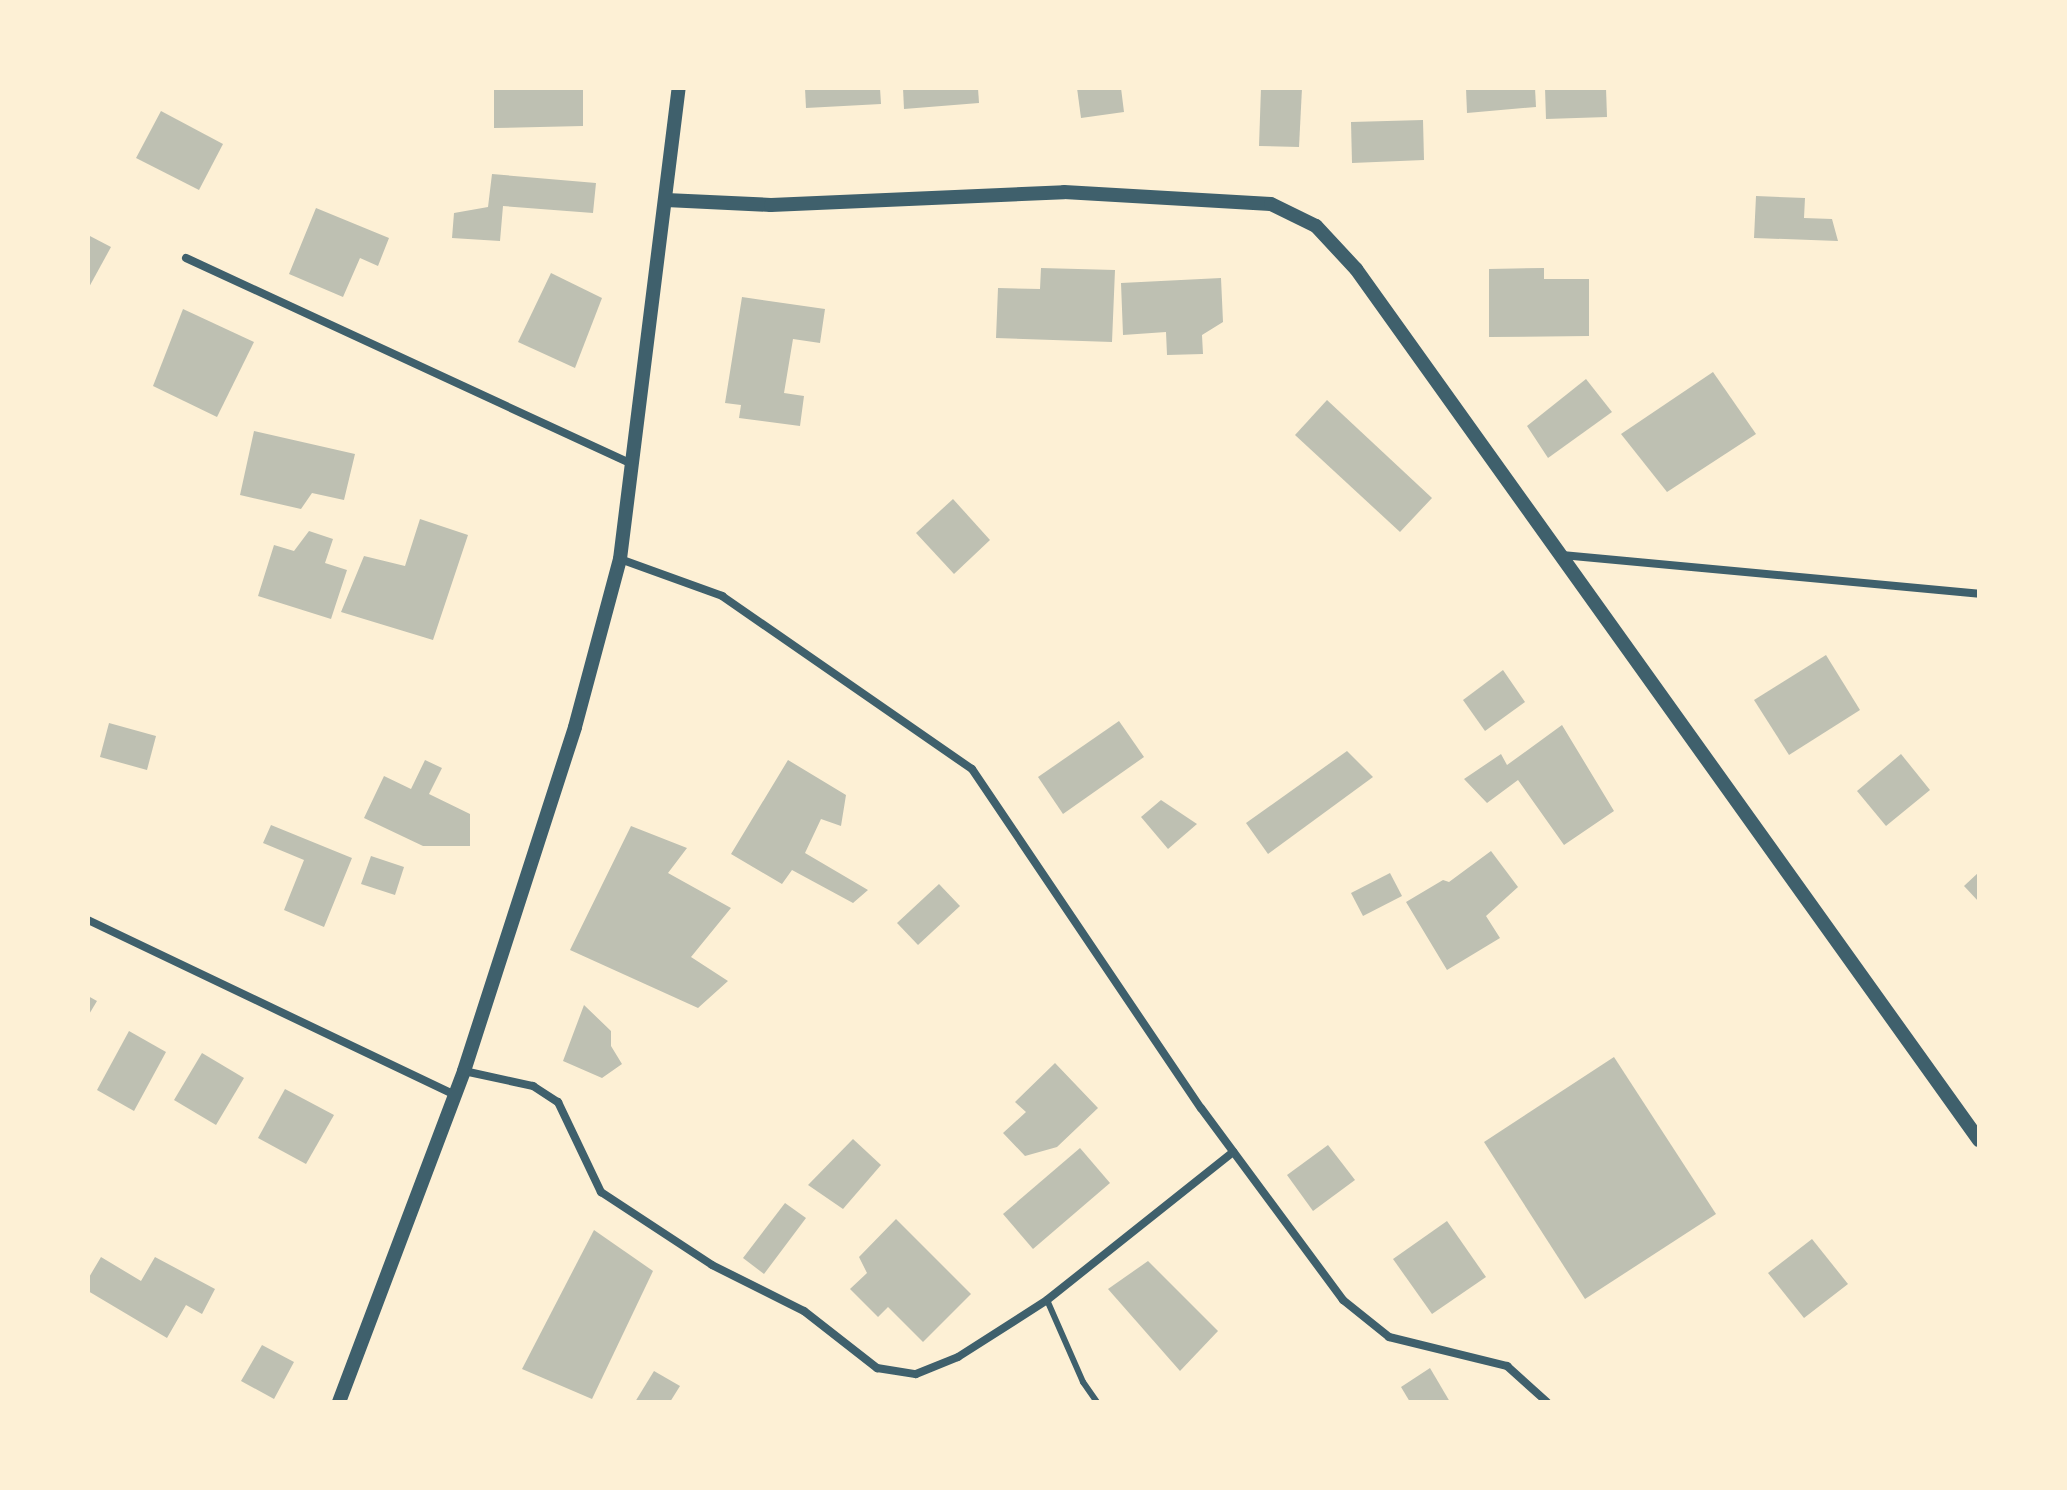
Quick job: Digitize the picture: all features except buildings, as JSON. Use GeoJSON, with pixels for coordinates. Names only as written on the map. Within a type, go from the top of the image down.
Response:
{"type":"FeatureCollection","features":[{"type":"Feature","properties":{"kind":"street"},"geometry":{"type":"LineString","coordinates":[[339,1402],[464,1071],[575,727],[620,559],[679,88]]}},
{"type":"Feature","properties":{"kind":"street"},"geometry":{"type":"LineString","coordinates":[[666,200],[771,205],[1064,192],[1271,204],[1316,226],[1356,269],[1979,1140]]}},
{"type":"Feature","properties":{"kind":"street"},"geometry":{"type":"LineString","coordinates":[[186,258],[634,465]]}},
{"type":"Feature","properties":{"kind":"street"},"geometry":{"type":"LineString","coordinates":[[1562,555],[1979,594]]}},
{"type":"Feature","properties":{"kind":"street"},"geometry":{"type":"LineString","coordinates":[[620,559],[722,596],[972,769],[1233,1152],[1343,1300],[1389,1337],[1507,1366],[1547,1402]]}},
{"type":"Feature","properties":{"kind":"street"},"geometry":{"type":"LineString","coordinates":[[88,920],[455,1095]]}},
{"type":"Feature","properties":{"kind":"street"},"geometry":{"type":"LineString","coordinates":[[464,1071],[533,1086],[558,1102],[601,1192],[712,1265],[804,1311],[877,1368],[916,1374],[958,1357],[1047,1300],[1233,1152]]}},
{"type":"Feature","properties":{"kind":"lane"},"geometry":{"type":"LineString","coordinates":[[1047,1300],[1083,1382],[1097,1402]]}}]}
